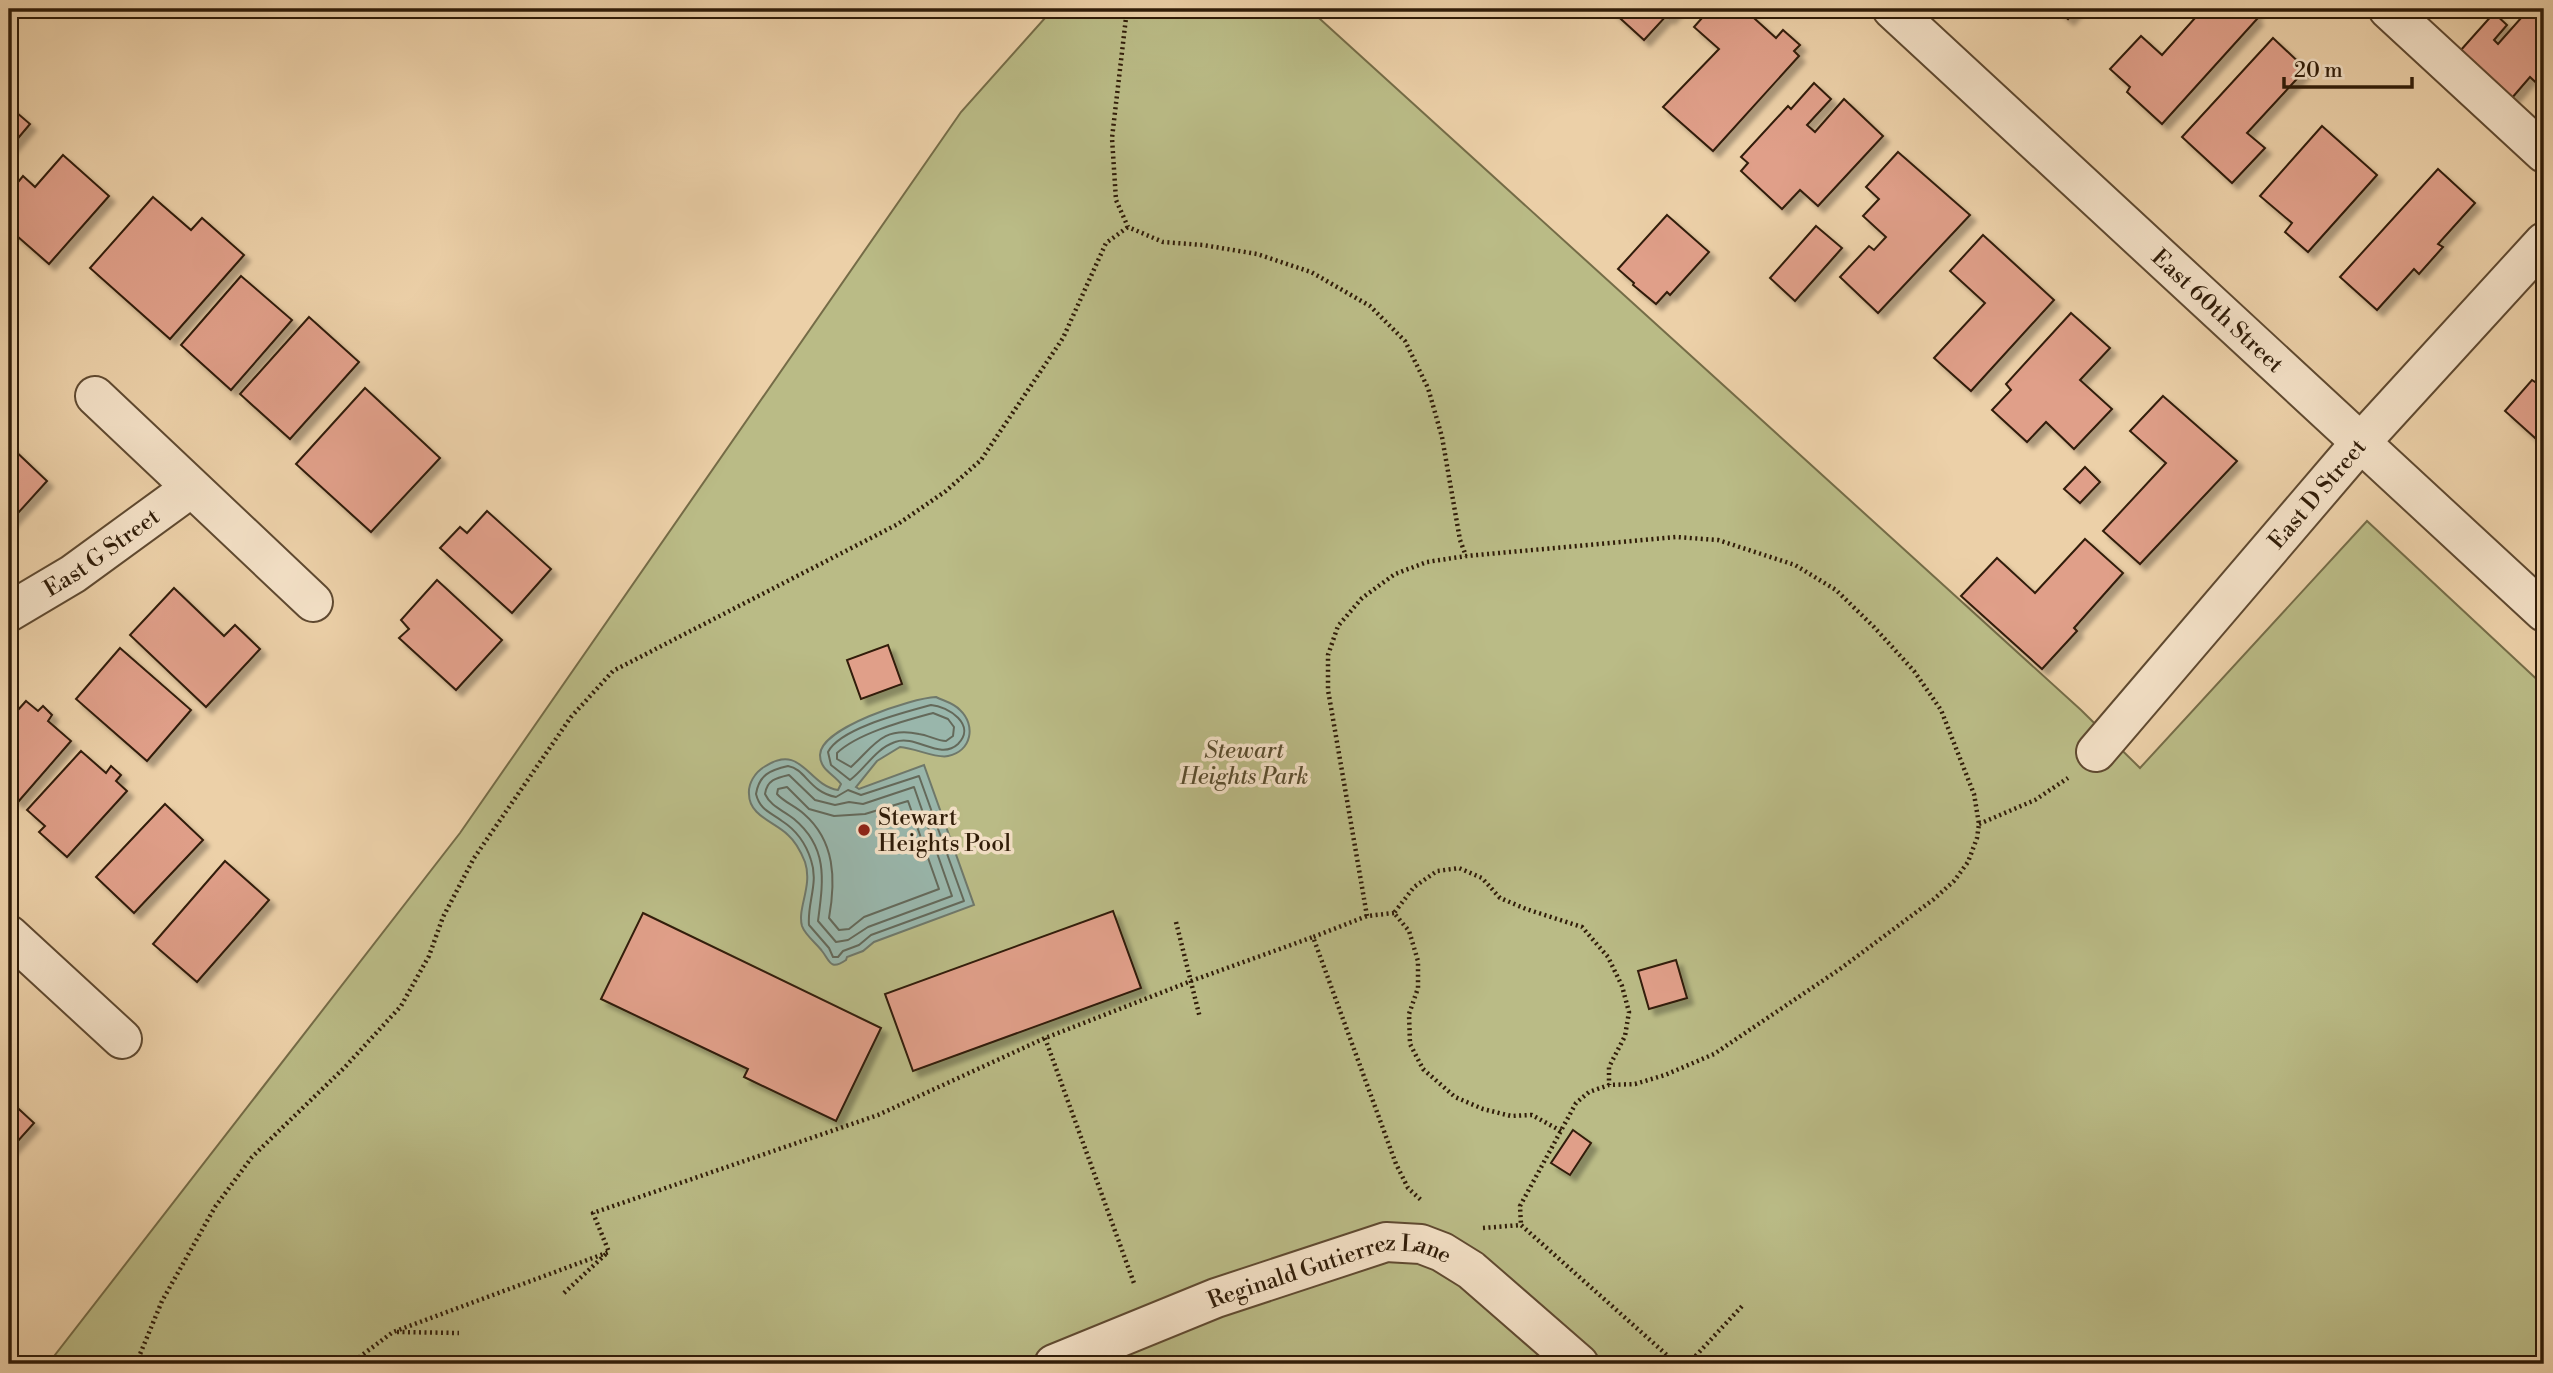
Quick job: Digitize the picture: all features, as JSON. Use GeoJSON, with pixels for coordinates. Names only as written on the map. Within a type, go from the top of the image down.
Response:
{"type":"FeatureCollection","features":[{"type":"Feature","properties":{"kind":"street","name":"East 60th Street"},"geometry":{"type":"LineString","coordinates":[[1892,9],[2544,612]]}},
{"type":"Feature","properties":{"kind":"street"},"geometry":{"type":"LineString","coordinates":[[2388,9],[2544,153]]}},
{"type":"Feature","properties":{"kind":"street","name":"East D Street"},"geometry":{"type":"LineString","coordinates":[[2096,752],[2361,442],[2544,242]]}},
{"type":"Feature","properties":{"kind":"street"},"geometry":{"type":"LineString","coordinates":[[95,396],[313,603]]}},
{"type":"Feature","properties":{"kind":"street","name":"East G Street"},"geometry":{"type":"LineString","coordinates":[[9,612],[73,574],[191,488]]}},
{"type":"Feature","properties":{"kind":"street"},"geometry":{"type":"LineString","coordinates":[[9,935],[122,1040]]}},
{"type":"Feature","properties":{"kind":"street","name":"Reginald Gutierrez Lane"},"geometry":{"type":"LineString","coordinates":[[1055,1364],[1216,1298],[1386,1242],[1421,1244],[1442,1252],[1471,1270],[1503,1295],[1579,1364]]}},
{"type":"Feature","properties":{"kind":"path"},"geometry":{"type":"LineString","coordinates":[[1127,9],[1112,138],[1116,200],[1128,226],[1163,242],[1257,254],[1311,272],[1370,306],[1405,341],[1428,388],[1442,437],[1460,540],[1466,556]]}},
{"type":"Feature","properties":{"kind":"path"},"geometry":{"type":"LineString","coordinates":[[136,1364],[162,1301],[215,1207],[252,1157],[353,1059],[401,1006],[429,956],[443,917],[474,858],[571,717],[613,671],[898,524],[946,491],[981,460],[1063,338],[1106,243],[1128,226]]}},
{"type":"Feature","properties":{"kind":"path"},"geometry":{"type":"LineString","coordinates":[[1367,916],[1328,690],[1328,655],[1338,626],[1362,598],[1395,574],[1427,562],[1676,537],[1718,540],[1795,565],[1836,590],[1914,671],[1941,710],[1974,794],[1979,824],[1968,862],[1954,881],[1840,969],[1714,1054],[1636,1084],[1609,1084],[1589,1091],[1576,1103],[1520,1206],[1521,1225],[1677,1364]]}},
{"type":"Feature","properties":{"kind":"path"},"geometry":{"type":"LineString","coordinates":[[1979,824],[2035,800],[2065,782],[2096,752]]}},
{"type":"Feature","properties":{"kind":"path"},"geometry":{"type":"LineString","coordinates":[[608,1251],[593,1213],[878,1115],[1045,1038],[1367,916],[1394,913],[1414,887],[1437,871],[1459,868],[1482,878],[1500,898],[1582,927],[1608,957],[1622,986],[1629,1012],[1625,1036],[1609,1067],[1609,1084]]}},
{"type":"Feature","properties":{"kind":"path"},"geometry":{"type":"LineString","coordinates":[[1394,913],[1409,931],[1418,961],[1418,988],[1409,1014],[1410,1044],[1423,1069],[1455,1097],[1511,1116],[1532,1115],[1561,1131]]}},
{"type":"Feature","properties":{"kind":"path"},"geometry":{"type":"LineString","coordinates":[[1176,922],[1200,1018]]}},
{"type":"Feature","properties":{"kind":"path"},"geometry":{"type":"LineString","coordinates":[[1313,937],[1396,1164],[1408,1188],[1425,1204]]}},
{"type":"Feature","properties":{"kind":"path"},"geometry":{"type":"LineString","coordinates":[[1045,1038],[1135,1287]]}},
{"type":"Feature","properties":{"kind":"path"},"geometry":{"type":"LineString","coordinates":[[1475,1228],[1521,1225]]}},
{"type":"Feature","properties":{"kind":"path"},"geometry":{"type":"LineString","coordinates":[[564,1293],[608,1251]]}},
{"type":"Feature","properties":{"kind":"path"},"geometry":{"type":"LineString","coordinates":[[351,1364],[393,1332],[608,1251]]}},
{"type":"Feature","properties":{"kind":"path"},"geometry":{"type":"LineString","coordinates":[[1688,1364],[1744,1304]]}},
{"type":"Feature","properties":{"kind":"path"},"geometry":{"type":"LineString","coordinates":[[393,1332],[460,1333]]}},
{"type":"Feature","properties":{"kind":"green space","name":"Stewart Heights Park"},"geometry":{"type":"Polygon","coordinates":[[[1053,9],[1309,9],[2081,710],[2140,768],[2367,521],[2544,686],[2544,1364],[48,1364],[460,833],[961,112],[1053,9]]]}},
{"type":"Feature","properties":{"kind":"water","name":"Stewart Heights Pool"},"geometry":{"type":"Polygon","coordinates":[[[936,697],[955,706],[965,716],[970,730],[967,743],[962,749],[943,757],[900,747],[877,761],[856,787],[859,789],[924,765],[974,905],[874,942],[863,951],[833,965],[802,926],[801,912],[807,871],[802,855],[783,830],[753,808],[749,794],[751,782],[764,767],[787,759],[804,767],[827,787],[838,790],[841,784],[821,760],[824,745],[850,725],[869,716],[936,697]]]}},
{"type":"Feature","properties":{"kind":"building"},"geometry":{"type":"Polygon","coordinates":[[[1677,9],[1669,18],[1666,16],[1644,40],[1611,10],[1677,9]]]}},
{"type":"Feature","properties":{"kind":"building"},"geometry":{"type":"Polygon","coordinates":[[[1710,9],[1744,9],[1776,38],[1783,30],[1800,45],[1794,51],[1799,56],[1713,151],[1663,107],[1719,49],[1694,27],[1710,9]]]}},
{"type":"Feature","properties":{"kind":"building"},"geometry":{"type":"Polygon","coordinates":[[[2056,9],[2077,9],[2068,19],[2056,9]]]}},
{"type":"Feature","properties":{"kind":"building"},"geometry":{"type":"Polygon","coordinates":[[[2203,9],[2259,9],[2253,15],[2257,19],[2162,124],[2127,92],[2130,87],[2110,69],[2141,36],[2162,55],[2203,9]]]}},
{"type":"Feature","properties":{"kind":"building"},"geometry":{"type":"Polygon","coordinates":[[[2529,9],[2544,9],[2544,90],[2530,77],[2505,106],[2452,60],[2494,13],[2507,25],[2494,40],[2498,44],[2529,9]]]}},
{"type":"Feature","properties":{"kind":"building"},"geometry":{"type":"Polygon","coordinates":[[[2273,38],[2306,69],[2247,133],[2265,148],[2232,183],[2182,137],[2273,38]]]}},
{"type":"Feature","properties":{"kind":"building"},"geometry":{"type":"Polygon","coordinates":[[[1814,83],[1831,99],[1807,125],[1815,132],[1844,99],[1883,136],[1818,206],[1800,190],[1782,209],[1741,171],[1748,163],[1741,157],[1788,106],[1791,109],[1814,83]]]}},
{"type":"Feature","properties":{"kind":"building"},"geometry":{"type":"Polygon","coordinates":[[[9,106],[30,124],[9,149],[9,106]]]}},
{"type":"Feature","properties":{"kind":"building"},"geometry":{"type":"Polygon","coordinates":[[[2322,126],[2377,175],[2308,252],[2285,232],[2292,223],[2260,196],[2322,126]]]}},
{"type":"Feature","properties":{"kind":"building"},"geometry":{"type":"Polygon","coordinates":[[[1898,152],[1970,215],[1878,313],[1840,277],[1869,246],[1874,250],[1886,237],[1863,216],[1879,199],[1866,187],[1898,152]]]}},
{"type":"Feature","properties":{"kind":"building"},"geometry":{"type":"Polygon","coordinates":[[[63,155],[109,196],[49,264],[9,229],[9,193],[23,176],[35,187],[63,155]]]}},
{"type":"Feature","properties":{"kind":"building"},"geometry":{"type":"Polygon","coordinates":[[[2438,169],[2475,203],[2438,244],[2443,247],[2419,274],[2414,269],[2377,310],[2340,277],[2438,169]]]}},
{"type":"Feature","properties":{"kind":"building"},"geometry":{"type":"Polygon","coordinates":[[[153,197],[191,230],[202,218],[244,255],[170,339],[90,268],[153,197]]]}},
{"type":"Feature","properties":{"kind":"building"},"geometry":{"type":"Polygon","coordinates":[[[1667,215],[1709,252],[1670,295],[1667,292],[1656,304],[1618,269],[1667,215]]]}},
{"type":"Feature","properties":{"kind":"building"},"geometry":{"type":"Polygon","coordinates":[[[1816,226],[1842,248],[1795,301],[1770,278],[1816,226]]]}},
{"type":"Feature","properties":{"kind":"building"},"geometry":{"type":"Polygon","coordinates":[[[1983,235],[2054,300],[1971,391],[1934,358],[1985,303],[1950,271],[1983,235]]]}},
{"type":"Feature","properties":{"kind":"building"},"geometry":{"type":"Polygon","coordinates":[[[241,276],[292,320],[231,390],[181,345],[241,276]]]}},
{"type":"Feature","properties":{"kind":"building"},"geometry":{"type":"Polygon","coordinates":[[[2071,313],[2110,348],[2080,380],[2112,409],[2074,449],[2046,422],[2027,442],[1992,410],[2011,390],[2006,384],[2071,313]]]}},
{"type":"Feature","properties":{"kind":"building"},"geometry":{"type":"Polygon","coordinates":[[[309,317],[359,362],[290,439],[240,394],[309,317]]]}},
{"type":"Feature","properties":{"kind":"building"},"geometry":{"type":"Polygon","coordinates":[[[2544,372],[2544,446],[2505,411],[2532,380],[2535,382],[2544,372]]]}},
{"type":"Feature","properties":{"kind":"building"},"geometry":{"type":"Polygon","coordinates":[[[365,388],[440,458],[371,532],[296,464],[365,388]]]}},
{"type":"Feature","properties":{"kind":"building"},"geometry":{"type":"Polygon","coordinates":[[[2163,396],[2237,461],[2140,564],[2103,531],[2166,463],[2130,431],[2163,396]]]}},
{"type":"Feature","properties":{"kind":"building"},"geometry":{"type":"Polygon","coordinates":[[[9,445],[47,481],[9,523],[9,445]]]}},
{"type":"Feature","properties":{"kind":"building"},"geometry":{"type":"Polygon","coordinates":[[[2085,467],[2100,482],[2080,503],[2064,489],[2085,467]]]}},
{"type":"Feature","properties":{"kind":"building"},"geometry":{"type":"Polygon","coordinates":[[[487,511],[551,569],[512,613],[440,548],[460,527],[467,533],[487,511]]]}},
{"type":"Feature","properties":{"kind":"building"},"geometry":{"type":"Polygon","coordinates":[[[2085,539],[2123,573],[2074,628],[2077,631],[2042,669],[1961,596],[1997,558],[2035,593],[2085,539]]]}},
{"type":"Feature","properties":{"kind":"building"},"geometry":{"type":"Polygon","coordinates":[[[437,580],[502,640],[456,690],[399,638],[409,629],[401,620],[437,580]]]}},
{"type":"Feature","properties":{"kind":"building"},"geometry":{"type":"Polygon","coordinates":[[[174,588],[224,636],[235,625],[260,649],[206,707],[130,635],[174,588]]]}},
{"type":"Feature","properties":{"kind":"building"},"geometry":{"type":"Polygon","coordinates":[[[888,645],[902,684],[861,699],[847,660],[888,645]]]}},
{"type":"Feature","properties":{"kind":"building"},"geometry":{"type":"Polygon","coordinates":[[[120,648],[191,710],[147,761],[76,699],[120,648]]]}},
{"type":"Feature","properties":{"kind":"building"},"geometry":{"type":"Polygon","coordinates":[[[26,701],[38,711],[43,706],[52,715],[48,721],[71,741],[18,802],[9,794],[9,720],[26,701]]]}},
{"type":"Feature","properties":{"kind":"building"},"geometry":{"type":"Polygon","coordinates":[[[81,751],[106,773],[111,766],[121,775],[116,781],[127,791],[67,857],[39,832],[45,826],[27,810],[81,751]]]}},
{"type":"Feature","properties":{"kind":"building"},"geometry":{"type":"Polygon","coordinates":[[[165,804],[203,840],[134,913],[96,877],[165,804]]]}},
{"type":"Feature","properties":{"kind":"building"},"geometry":{"type":"Polygon","coordinates":[[[225,861],[269,900],[197,982],[153,944],[225,861]]]}},
{"type":"Feature","properties":{"kind":"building"},"geometry":{"type":"Polygon","coordinates":[[[1113,911],[1141,988],[913,1071],[885,994],[1113,911]]]}},
{"type":"Feature","properties":{"kind":"building"},"geometry":{"type":"Polygon","coordinates":[[[643,913],[881,1028],[836,1121],[744,1077],[748,1069],[601,999],[643,913]]]}},
{"type":"Feature","properties":{"kind":"building"},"geometry":{"type":"Polygon","coordinates":[[[1676,960],[1687,998],[1649,1009],[1638,971],[1676,960]]]}},
{"type":"Feature","properties":{"kind":"building"},"geometry":{"type":"Polygon","coordinates":[[[9,1100],[34,1123],[9,1151],[9,1100]]]}},
{"type":"Feature","properties":{"kind":"building"},"geometry":{"type":"Polygon","coordinates":[[[1573,1130],[1591,1143],[1570,1175],[1551,1163],[1573,1130]]]}},
{"type":"Feature","properties":{"kind":"place","name":"Stewart Heights Pool"},"geometry":{"type":"Point","coordinates":[864,830]}}]}
